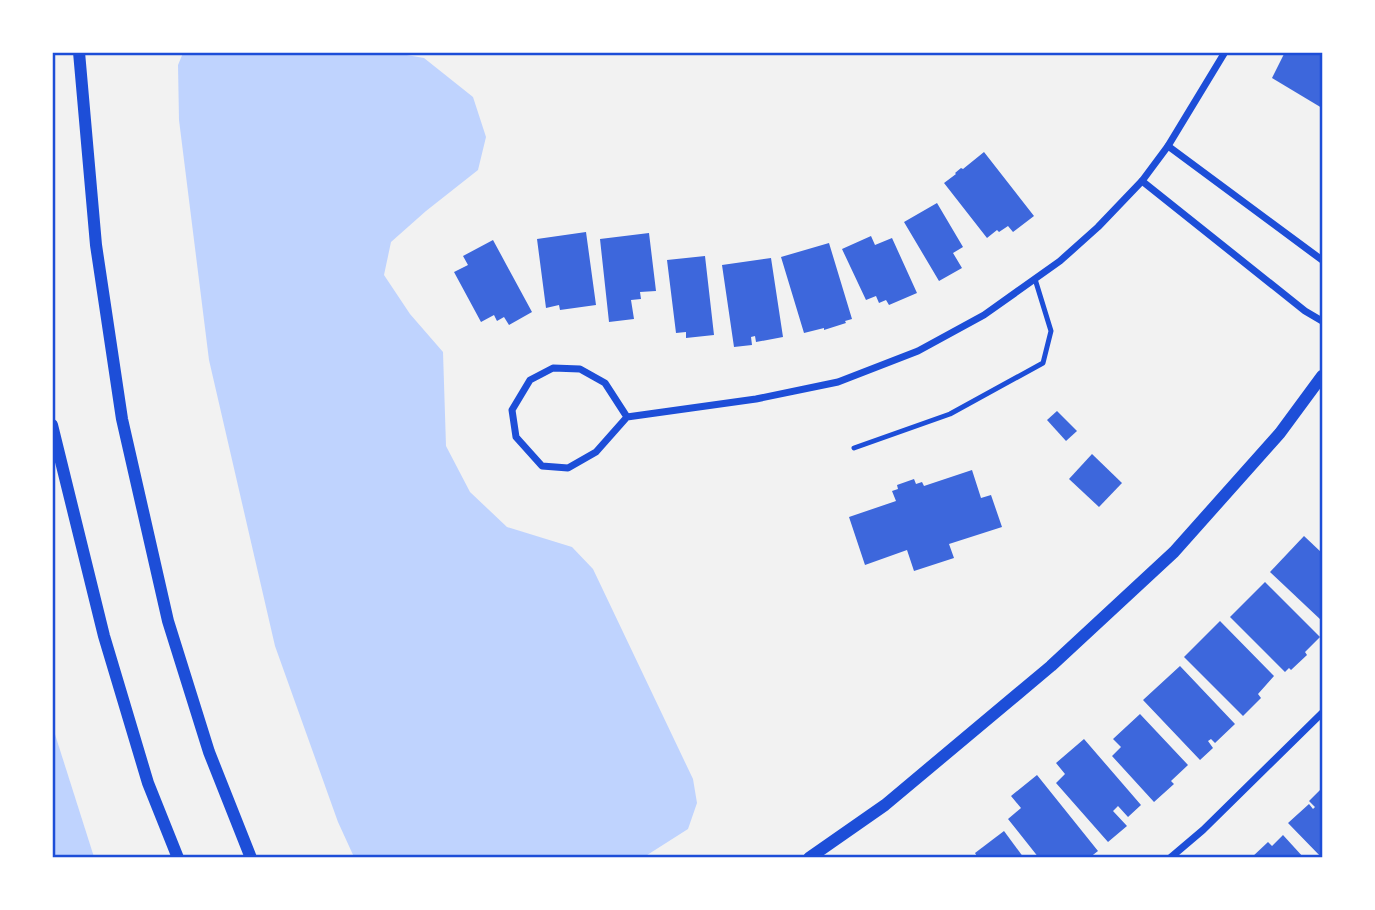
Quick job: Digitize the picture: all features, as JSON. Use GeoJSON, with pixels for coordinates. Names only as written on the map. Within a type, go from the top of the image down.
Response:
{"type":"FeatureCollection","features":[{"type":"Feature","properties":{"kind":"street"},"geometry":{"type":"LineString","coordinates":[[79,52],[96,245],[122,419],[169,621],[209,752],[251,858]]}},
{"type":"Feature","properties":{"kind":"street"},"geometry":{"type":"LineString","coordinates":[[627,417],[605,383],[580,369],[553,368],[530,380],[512,410],[516,437],[542,466],[568,468],[596,452],[627,417],[756,399],[838,382],[918,351],[984,315],[1060,261],[1098,227],[1142,181],[1168,146],[1225,52]]}},
{"type":"Feature","properties":{"kind":"street"},"geometry":{"type":"LineString","coordinates":[[1168,146],[1322,260]]}},
{"type":"Feature","properties":{"kind":"street"},"geometry":{"type":"LineString","coordinates":[[1142,181],[1305,312],[1322,321]]}},
{"type":"Feature","properties":{"kind":"street"},"geometry":{"type":"LineString","coordinates":[[809,858],[885,805],[1051,666],[1174,552],[1280,433],[1322,376]]}},
{"type":"Feature","properties":{"kind":"street"},"geometry":{"type":"LineString","coordinates":[[52,425],[108,649],[148,782],[178,858]]}},
{"type":"Feature","properties":{"kind":"street"},"geometry":{"type":"LineString","coordinates":[[1170,858],[1203,830],[1322,713]]}},
{"type":"Feature","properties":{"kind":"lane"},"geometry":{"type":"LineString","coordinates":[[854,448],[950,414],[1043,363],[1051,331],[1035,279]]}},
{"type":"Feature","properties":{"kind":"water"},"geometry":{"type":"Polygon","coordinates":[[[183,53],[395,53],[424,58],[473,97],[486,137],[478,170],[391,242],[384,275],[410,314],[443,352],[446,446],[470,492],[507,527],[572,547],[593,569],[693,779],[697,803],[688,829],[644,857],[354,857],[338,822],[275,646],[209,360],[179,120],[178,65],[183,53]]]}},
{"type":"Feature","properties":{"kind":"water"},"geometry":{"type":"Polygon","coordinates":[[[53,728],[94,857],[53,857],[53,728]]]}},
{"type":"Feature","properties":{"kind":"building"},"geometry":{"type":"Polygon","coordinates":[[[1285,52],[1322,52],[1322,108],[1272,78],[1285,52]]]}},
{"type":"Feature","properties":{"kind":"building"},"geometry":{"type":"Polygon","coordinates":[[[984,152],[1034,216],[1013,232],[1008,226],[987,238],[944,183],[984,152]]]}},
{"type":"Feature","properties":{"kind":"building"},"geometry":{"type":"Polygon","coordinates":[[[937,203],[963,247],[953,253],[962,268],[939,281],[904,222],[937,203]]]}},
{"type":"Feature","properties":{"kind":"building"},"geometry":{"type":"Polygon","coordinates":[[[586,232],[596,305],[560,310],[559,305],[546,308],[537,239],[586,232]]]}},
{"type":"Feature","properties":{"kind":"building"},"geometry":{"type":"Polygon","coordinates":[[[649,233],[656,291],[640,292],[641,299],[631,300],[634,319],[609,322],[600,239],[649,233]]]}},
{"type":"Feature","properties":{"kind":"building"},"geometry":{"type":"Polygon","coordinates":[[[871,236],[875,245],[892,238],[917,293],[889,305],[886,300],[879,303],[876,296],[866,300],[842,249],[871,236]]]}},
{"type":"Feature","properties":{"kind":"building"},"geometry":{"type":"Polygon","coordinates":[[[493,240],[532,312],[509,325],[504,317],[497,321],[494,315],[481,322],[454,272],[468,265],[463,256],[493,240]]]}},
{"type":"Feature","properties":{"kind":"building"},"geometry":{"type":"Polygon","coordinates":[[[829,243],[852,319],[824,330],[804,333],[781,257],[829,243]]]}},
{"type":"Feature","properties":{"kind":"building"},"geometry":{"type":"Polygon","coordinates":[[[705,256],[714,335],[686,338],[686,332],[676,333],[667,260],[705,256]]]}},
{"type":"Feature","properties":{"kind":"building"},"geometry":{"type":"Polygon","coordinates":[[[771,258],[783,337],[756,342],[755,336],[751,337],[752,345],[734,347],[722,265],[771,258]]]}},
{"type":"Feature","properties":{"kind":"building"},"geometry":{"type":"Polygon","coordinates":[[[1057,411],[1077,431],[1066,441],[1047,420],[1057,411]]]}},
{"type":"Feature","properties":{"kind":"building"},"geometry":{"type":"Polygon","coordinates":[[[1092,454],[1122,483],[1099,507],[1069,479],[1092,454]]]}},
{"type":"Feature","properties":{"kind":"building"},"geometry":{"type":"Polygon","coordinates":[[[972,470],[981,498],[991,495],[1002,527],[949,544],[954,558],[914,571],[907,550],[865,565],[849,517],[896,501],[892,491],[898,489],[897,485],[914,479],[916,484],[922,482],[924,486],[972,470]]]}},
{"type":"Feature","properties":{"kind":"building"},"geometry":{"type":"Polygon","coordinates":[[[1304,536],[1322,553],[1322,621],[1270,572],[1304,536]]]}},
{"type":"Feature","properties":{"kind":"building"},"geometry":{"type":"Polygon","coordinates":[[[1265,582],[1320,637],[1305,652],[1307,655],[1285,672],[1230,617],[1265,582]]]}},
{"type":"Feature","properties":{"kind":"building"},"geometry":{"type":"Polygon","coordinates":[[[1220,621],[1274,676],[1258,694],[1261,698],[1243,716],[1184,657],[1220,621]]]}},
{"type":"Feature","properties":{"kind":"building"},"geometry":{"type":"Polygon","coordinates":[[[1180,666],[1235,724],[1215,743],[1211,739],[1208,741],[1213,748],[1200,760],[1143,700],[1180,666]]]}},
{"type":"Feature","properties":{"kind":"building"},"geometry":{"type":"Polygon","coordinates":[[[1140,714],[1188,765],[1171,781],[1174,784],[1154,802],[1112,756],[1121,747],[1113,739],[1140,714]]]}},
{"type":"Feature","properties":{"kind":"building"},"geometry":{"type":"Polygon","coordinates":[[[1084,739],[1141,805],[1128,817],[1118,806],[1113,811],[1127,826],[1108,842],[1056,783],[1065,774],[1056,763],[1084,739]]]}},
{"type":"Feature","properties":{"kind":"building"},"geometry":{"type":"Polygon","coordinates":[[[1037,775],[1098,851],[1089,858],[1039,858],[1008,819],[1021,808],[1011,796],[1037,775]]]}},
{"type":"Feature","properties":{"kind":"building"},"geometry":{"type":"Polygon","coordinates":[[[1322,788],[1322,858],[1288,823],[1309,804],[1313,809],[1315,807],[1309,801],[1322,788]]]}},
{"type":"Feature","properties":{"kind":"building"},"geometry":{"type":"Polygon","coordinates":[[[1004,831],[1024,858],[978,858],[975,853],[1004,831]]]}},
{"type":"Feature","properties":{"kind":"building"},"geometry":{"type":"Polygon","coordinates":[[[1283,835],[1304,858],[1251,858],[1268,842],[1272,846],[1283,835]]]}}]}
